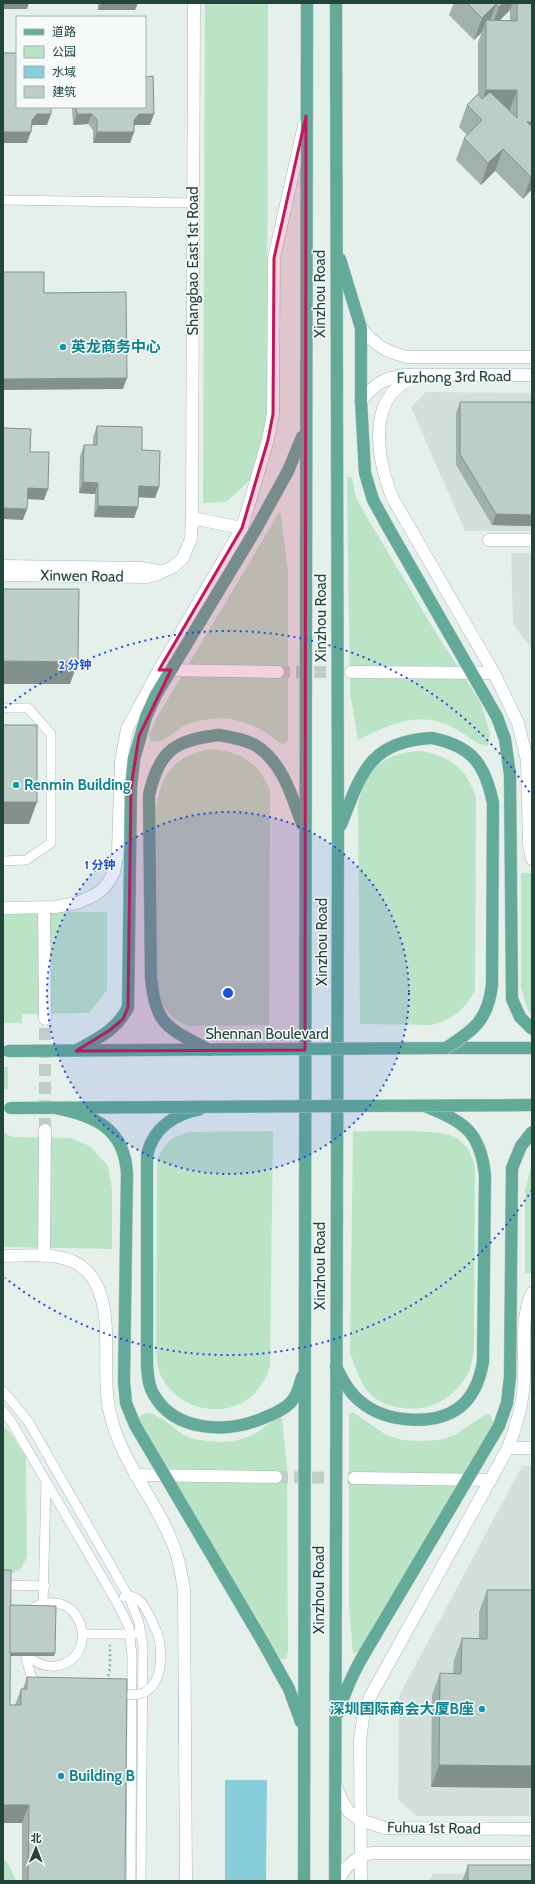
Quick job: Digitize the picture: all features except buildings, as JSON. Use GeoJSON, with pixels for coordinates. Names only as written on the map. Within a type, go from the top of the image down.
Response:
{"type":"FeatureCollection","features":[{"type":"Feature","properties":{"kind":"main road","name":"Xinzhou Road"},"geometry":{"type":"LineString","coordinates":[[304,1881],[307,3]]}},
{"type":"Feature","properties":{"kind":"main road","name":"Xinzhou Road"},"geometry":{"type":"LineString","coordinates":[[335,1881],[335,1365],[338,832],[336,3]]}},
{"type":"Feature","properties":{"kind":"main road"},"geometry":{"type":"LineString","coordinates":[[336,244],[360,328],[364,473],[373,500],[497,717],[505,739],[510,775],[512,999],[520,1017],[532,1030]]}},
{"type":"Feature","properties":{"kind":"main road"},"geometry":{"type":"LineString","coordinates":[[76,1051],[110,1030],[123,1019],[128,1007],[132,787],[134,759],[146,717],[156,695],[256,529],[288,471],[298,449],[306,424]]}},
{"type":"Feature","properties":{"kind":"main road"},"geometry":{"type":"LineString","coordinates":[[210,1050],[168,1027],[161,1019],[155,1005],[150,977],[149,801],[153,778],[158,764],[169,751],[184,741],[200,737],[219,735],[238,738],[256,745],[271,760],[290,789],[305,832]]}},
{"type":"Feature","properties":{"kind":"main road"},"geometry":{"type":"LineString","coordinates":[[338,832],[359,779],[371,762],[385,750],[399,743],[411,739],[432,738],[450,742],[466,751],[479,764],[489,781],[493,803],[492,985],[490,1002],[483,1018],[469,1033],[446,1048]]}},
{"type":"Feature","properties":{"kind":"main road","name":"Shennan Boulevard"},"geometry":{"type":"LineString","coordinates":[[5,1051],[532,1048]]}},
{"type":"Feature","properties":{"kind":"main road"},"geometry":{"type":"LineString","coordinates":[[7,1108],[427,1107],[532,1105]]}},
{"type":"Feature","properties":{"kind":"main road"},"geometry":{"type":"LineString","coordinates":[[335,1365],[345,1386],[361,1402],[377,1412],[398,1419],[419,1420],[442,1416],[459,1408],[472,1394],[481,1377],[484,1362],[485,1176],[482,1151],[470,1131],[453,1118],[427,1107]]}},
{"type":"Feature","properties":{"kind":"main road"},"geometry":{"type":"LineString","coordinates":[[56,1108],[83,1114],[103,1125],[115,1136],[124,1153],[127,1173],[124,1381],[126,1403],[135,1425],[263,1642],[289,1689],[298,1712],[304,1737]]}},
{"type":"Feature","properties":{"kind":"main road"},"geometry":{"type":"LineString","coordinates":[[209,1108],[186,1112],[168,1122],[151,1142],[146,1164],[146,1365],[150,1385],[154,1395],[170,1413],[190,1423],[208,1427],[231,1427],[252,1422],[274,1414],[291,1402],[300,1387],[305,1366]]}},
{"type":"Feature","properties":{"kind":"main road"},"geometry":{"type":"LineString","coordinates":[[335,1737],[346,1688],[358,1663],[499,1426],[504,1413],[510,1377],[512,1168],[515,1156],[520,1146],[532,1132]]}},
{"type":"Feature","properties":{"kind":"street","name":"Shangbao East 1st Road"},"geometry":{"type":"LineString","coordinates":[[192,518],[194,3]]}},
{"type":"Feature","properties":{"kind":"street"},"geometry":{"type":"LineString","coordinates":[[3,908],[44,908],[66,905],[86,899],[102,888],[112,876],[118,851],[120,772],[124,740],[132,718],[242,528],[268,440],[273,414],[274,258],[306,116]]}},
{"type":"Feature","properties":{"kind":"street","name":"Fuzhong 3rd Road"},"geometry":{"type":"LineString","coordinates":[[360,328],[374,343],[389,352],[407,357],[532,357]]}},
{"type":"Feature","properties":{"kind":"street","name":"Fuzhong 3rd Road"},"geometry":{"type":"LineString","coordinates":[[361,401],[372,387],[387,379],[404,375],[532,375]]}},
{"type":"Feature","properties":{"kind":"street"},"geometry":{"type":"LineString","coordinates":[[427,375],[414,378],[398,386],[385,403],[382,412],[380,432],[382,471],[393,499],[494,673],[518,723],[525,747],[529,775],[529,844],[532,859]]}},
{"type":"Feature","properties":{"kind":"street"},"geometry":{"type":"LineString","coordinates":[[192,518],[242,528]]}},
{"type":"Feature","properties":{"kind":"street","name":"Xinwen Road"},"geometry":{"type":"LineString","coordinates":[[3,575],[148,577],[178,563],[186,553],[191,539],[192,518]]}},
{"type":"Feature","properties":{"kind":"street"},"geometry":{"type":"LineString","coordinates":[[489,540],[532,540]]}},
{"type":"Feature","properties":{"kind":"street","name":"Xinwen Road"},"geometry":{"type":"LineString","coordinates":[[3,566],[141,568],[160,572]]}},
{"type":"Feature","properties":{"kind":"street"},"geometry":{"type":"LineString","coordinates":[[159,670],[278,672]]}},
{"type":"Feature","properties":{"kind":"street"},"geometry":{"type":"LineString","coordinates":[[351,672],[494,673]]}},
{"type":"Feature","properties":{"kind":"street"},"geometry":{"type":"LineString","coordinates":[[44,908],[45,1019]]}},
{"type":"Feature","properties":{"kind":"street"},"geometry":{"type":"LineString","coordinates":[[44,1256],[45,1130]]}},
{"type":"Feature","properties":{"kind":"street"},"geometry":{"type":"LineString","coordinates":[[3,1256],[61,1257],[74,1261],[87,1272],[101,1293],[104,1308],[105,1375],[109,1407],[117,1437],[135,1476],[170,1537],[177,1555],[184,1590],[186,1881]]}},
{"type":"Feature","properties":{"kind":"street"},"geometry":{"type":"LineString","coordinates":[[361,1881],[360,1740],[364,1711],[370,1697],[491,1480],[508,1448],[519,1422],[522,1403],[526,1321],[532,1294]]}},
{"type":"Feature","properties":{"kind":"street"},"geometry":{"type":"LineString","coordinates":[[508,1448],[532,1448]]}},
{"type":"Feature","properties":{"kind":"street"},"geometry":{"type":"LineString","coordinates":[[135,1476],[276,1477]]}},
{"type":"Feature","properties":{"kind":"street"},"geometry":{"type":"LineString","coordinates":[[354,1478],[491,1480]]}},
{"type":"Feature","properties":{"kind":"street","name":"Fuhua 1st Road"},"geometry":{"type":"LineString","coordinates":[[335,1783],[341,1799],[349,1812],[360,1820],[385,1828],[532,1829]]}},
{"type":"Feature","properties":{"kind":"street","name":"Fuhua 1st Road"},"geometry":{"type":"LineString","coordinates":[[360,1856],[384,1852],[532,1853]]}},
{"type":"Feature","properties":{"kind":"street"},"geometry":{"type":"LineString","coordinates":[[338,1881],[350,1864],[360,1856]]}},
{"type":"Feature","properties":{"kind":"lane"},"geometry":{"type":"LineString","coordinates":[[3,200],[194,203]]}},
{"type":"Feature","properties":{"kind":"lane"},"geometry":{"type":"LineString","coordinates":[[3,708],[28,708],[51,734],[51,843],[26,860],[3,861]]}},
{"type":"Feature","properties":{"kind":"lane"},"geometry":{"type":"LineString","coordinates":[[3,1391],[18,1407],[28,1421],[136,1612],[142,1634],[143,1731],[141,1881]]}},
{"type":"Feature","properties":{"kind":"lane"},"geometry":{"type":"LineString","coordinates":[[3,1411],[12,1423],[116,1601],[129,1627],[132,1656],[128,1731],[127,1814],[131,1881]]}},
{"type":"Feature","properties":{"kind":"lane"},"geometry":{"type":"LineString","coordinates":[[46,1482],[45,1586],[39,1605],[56,1603],[70,1609],[79,1618],[83,1634],[78,1652],[70,1660],[63,1664],[52,1666],[44,1665],[28,1658],[33,1680],[42,1689],[49,1692]]}},
{"type":"Feature","properties":{"kind":"lane"},"geometry":{"type":"LineString","coordinates":[[3,1585],[45,1586]]}},
{"type":"Feature","properties":{"kind":"lane"},"geometry":{"type":"LineString","coordinates":[[107,1694],[142,1693],[154,1684],[160,1662],[159,1641],[155,1628],[139,1599],[128,1596],[116,1601]]}},
{"type":"Feature","properties":{"kind":"lane"},"geometry":{"type":"LineString","coordinates":[[83,1634],[142,1634]]}},
{"type":"Feature","properties":{"kind":"lane"},"geometry":{"type":"LineString","coordinates":[[128,1731],[143,1731]]}},
{"type":"Feature","properties":{"kind":"lane"},"geometry":{"type":"LineString","coordinates":[[127,1814],[141,1814]]}},
{"type":"Feature","properties":{"kind":"path"},"geometry":{"type":"LineString","coordinates":[[107,1694],[110,1668],[110,1634]]}},
{"type":"Feature","properties":{"kind":"highlighted area"},"geometry":{"type":"Polygon","coordinates":[[[306,116],[305,1050],[76,1051],[110,1030],[123,1019],[128,1007],[131,787],[139,736],[171,670],[159,670],[242,528],[268,440],[273,414],[274,258],[306,116]]]}},
{"type":"Feature","properties":{"kind":"shaded area"},"geometry":{"type":"Polygon","coordinates":[[[426,392],[532,393],[532,531],[465,531],[411,407],[426,392]]]}},
{"type":"Feature","properties":{"kind":"shaded area"},"geometry":{"type":"Polygon","coordinates":[[[511,553],[532,553],[532,649],[513,624],[511,553]]]}},
{"type":"Feature","properties":{"kind":"shaded area"},"geometry":{"type":"Polygon","coordinates":[[[522,1466],[532,1466],[532,1816],[416,1816],[398,1799],[399,1696],[522,1466]]]}},
{"type":"Feature","properties":{"kind":"shaded area"},"geometry":{"type":"Polygon","coordinates":[[[434,1874],[532,1874],[532,1881],[427,1881],[434,1874]]]}},
{"type":"Feature","properties":{"kind":"green space"},"geometry":{"type":"Polygon","coordinates":[[[205,3],[268,3],[267,415],[262,442],[250,480],[226,502],[203,503],[205,3]]]}},
{"type":"Feature","properties":{"kind":"green space"},"geometry":{"type":"Polygon","coordinates":[[[347,477],[352,477],[356,498],[361,507],[436,633],[481,703],[490,733],[488,746],[476,742],[456,729],[443,723],[418,719],[394,724],[358,740],[350,692],[347,477]]]}},
{"type":"Feature","properties":{"kind":"green space"},"geometry":{"type":"Polygon","coordinates":[[[280,511],[288,569],[288,740],[285,744],[280,743],[267,733],[251,725],[240,721],[223,718],[195,722],[182,727],[161,741],[151,741],[149,735],[157,717],[280,511]]]}},
{"type":"Feature","properties":{"kind":"green space"},"geometry":{"type":"Polygon","coordinates":[[[210,749],[230,752],[247,760],[260,772],[270,791],[269,1025],[189,1026],[177,1020],[168,1012],[161,1001],[157,988],[156,808],[158,796],[166,776],[172,768],[188,756],[210,749]]]}},
{"type":"Feature","properties":{"kind":"green space"},"geometry":{"type":"Polygon","coordinates":[[[422,751],[432,753],[449,761],[463,772],[473,788],[476,798],[475,991],[467,1003],[457,1013],[439,1023],[431,1025],[360,1024],[358,806],[365,782],[378,765],[387,759],[398,755],[422,751]]]}},
{"type":"Feature","properties":{"kind":"green space"},"geometry":{"type":"Polygon","coordinates":[[[521,873],[532,873],[532,1015],[528,1010],[521,988],[521,873]]]}},
{"type":"Feature","properties":{"kind":"green space"},"geometry":{"type":"Polygon","coordinates":[[[3,912],[107,912],[107,990],[89,1013],[22,1014],[22,1023],[3,1023],[3,912]]]}},
{"type":"Feature","properties":{"kind":"green space"},"geometry":{"type":"Polygon","coordinates":[[[3,1067],[8,1067],[8,1089],[3,1089],[3,1067]]]}},
{"type":"Feature","properties":{"kind":"green space"},"geometry":{"type":"Polygon","coordinates":[[[273,1131],[270,1365],[260,1387],[249,1399],[235,1406],[220,1409],[205,1408],[190,1404],[177,1396],[167,1385],[159,1371],[156,1353],[157,1161],[166,1145],[174,1138],[184,1133],[273,1131]]]}},
{"type":"Feature","properties":{"kind":"green space"},"geometry":{"type":"Polygon","coordinates":[[[353,1131],[421,1131],[446,1134],[455,1137],[466,1146],[471,1154],[475,1167],[474,1348],[470,1369],[459,1387],[452,1394],[443,1400],[425,1407],[414,1409],[395,1407],[381,1402],[373,1397],[366,1390],[350,1353],[353,1131]]]}},
{"type":"Feature","properties":{"kind":"green space"},"geometry":{"type":"Polygon","coordinates":[[[3,1132],[12,1137],[70,1138],[90,1146],[108,1166],[112,1189],[112,1249],[3,1247],[3,1132]]]}},
{"type":"Feature","properties":{"kind":"green space"},"geometry":{"type":"Polygon","coordinates":[[[532,1162],[532,1273],[525,1273],[525,1190],[532,1162]]]}},
{"type":"Feature","properties":{"kind":"green space"},"geometry":{"type":"Polygon","coordinates":[[[353,1412],[386,1435],[403,1440],[439,1440],[455,1435],[486,1414],[490,1415],[494,1424],[360,1651],[353,1654],[349,1606],[349,1414],[353,1412]]]}},
{"type":"Feature","properties":{"kind":"green space"},"geometry":{"type":"Polygon","coordinates":[[[147,1413],[157,1416],[188,1437],[217,1442],[242,1439],[256,1433],[271,1421],[282,1418],[287,1468],[288,1652],[286,1659],[280,1659],[154,1450],[138,1419],[141,1415],[147,1413]]]}},
{"type":"Feature","properties":{"kind":"green space"},"geometry":{"type":"Polygon","coordinates":[[[3,1426],[9,1431],[26,1457],[27,1557],[21,1569],[10,1574],[3,1574],[3,1426]]]}},
{"type":"Feature","properties":{"kind":"green space"},"geometry":{"type":"Polygon","coordinates":[[[3,1858],[9,1865],[16,1881],[3,1881],[3,1858]]]}},
{"type":"Feature","properties":{"kind":"water"},"geometry":{"type":"Polygon","coordinates":[[[225,1780],[267,1780],[266,1881],[225,1881],[225,1780]]]}},
{"type":"Feature","properties":{"kind":"tunnel"},"geometry":{"type":"LineString","coordinates":[[278,672],[351,672]]}},
{"type":"Feature","properties":{"kind":"tunnel"},"geometry":{"type":"LineString","coordinates":[[45,1019],[45,1130]]}},
{"type":"Feature","properties":{"kind":"tunnel"},"geometry":{"type":"LineString","coordinates":[[276,1477],[354,1478]]}},
{"type":"Feature","properties":{"kind":"place","name":"英龙商务中心"},"geometry":{"type":"Point","coordinates":[63,347]}},
{"type":"Feature","properties":{"kind":"place","name":"Renmin Building"},"geometry":{"type":"Point","coordinates":[16,785]}},
{"type":"Feature","properties":{"kind":"place","name":"深圳国际商会大厦B座"},"geometry":{"type":"Point","coordinates":[482,1709]}},
{"type":"Feature","properties":{"kind":"place","name":"Building B"},"geometry":{"type":"Point","coordinates":[61,1776]}}]}
